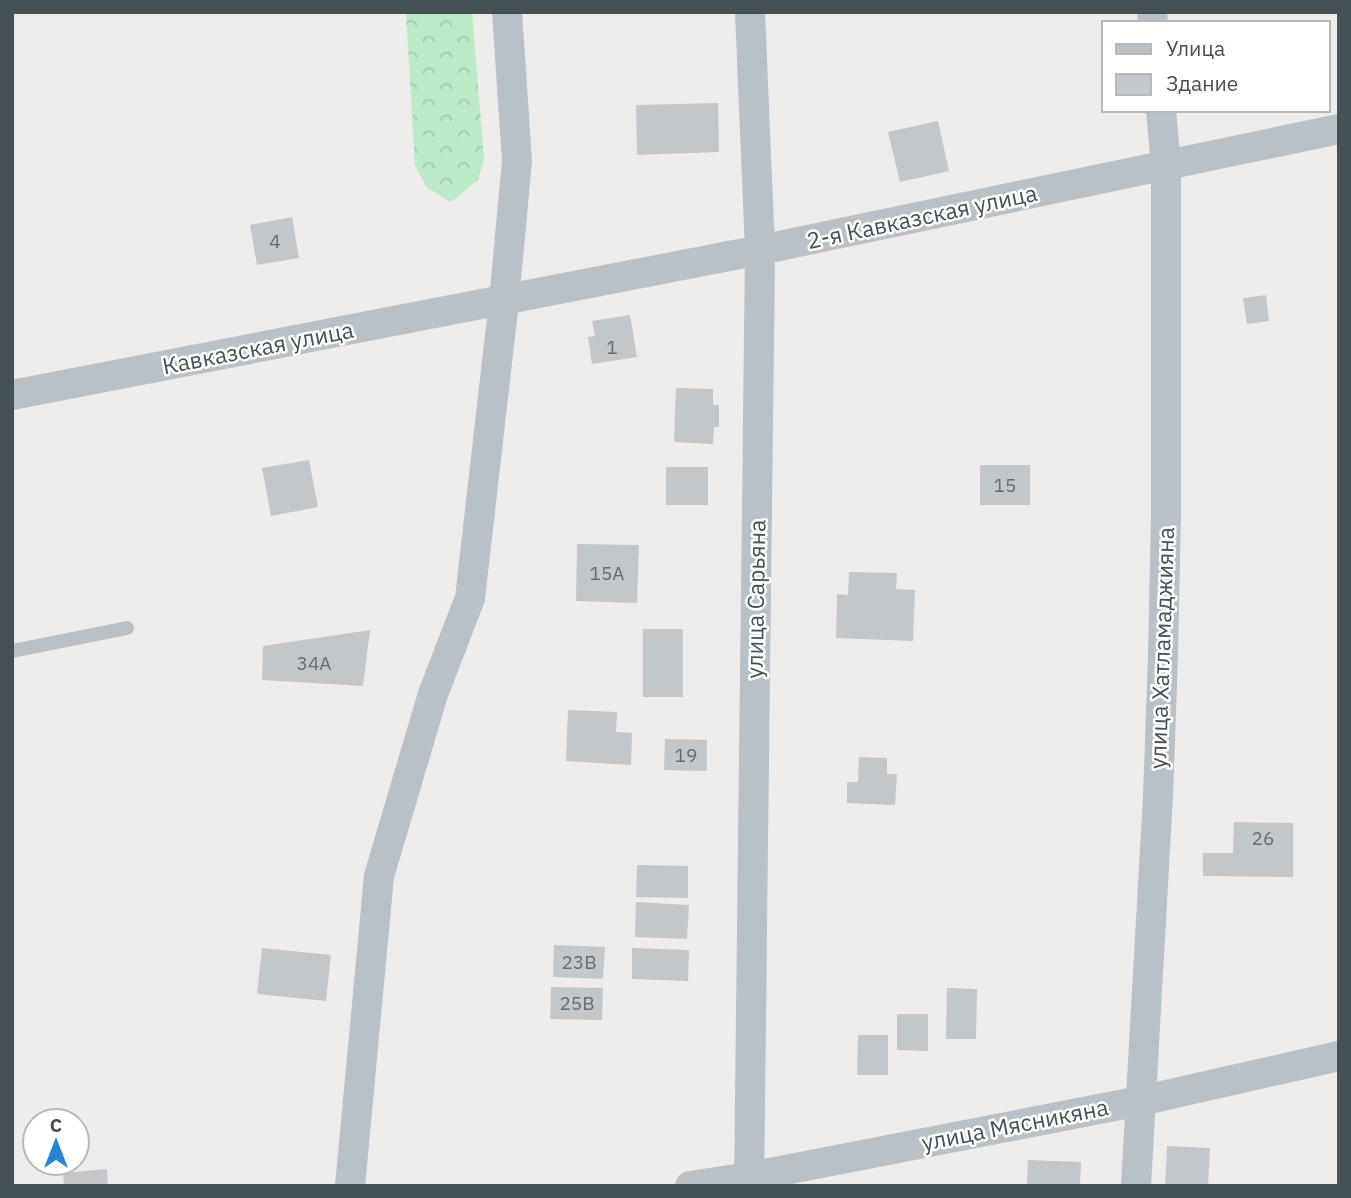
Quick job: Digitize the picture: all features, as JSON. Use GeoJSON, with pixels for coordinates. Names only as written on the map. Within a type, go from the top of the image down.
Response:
{"type":"FeatureCollection","features":[{"type":"Feature","properties":{"kind":"street"},"geometry":{"type":"LineString","coordinates":[[350,1186],[379,876],[433,694],[470,598],[517,161],[508,12]]}},
{"type":"Feature","properties":{"kind":"street","name":"улица Сарьяна"},"geometry":{"type":"LineString","coordinates":[[749,1181],[760,250],[750,12]]}},
{"type":"Feature","properties":{"kind":"street","name":"улица Хатламаджияна"},"geometry":{"type":"LineString","coordinates":[[1136,1186],[1158,796],[1163,656],[1166,514],[1166,166],[1161,112]]}},
{"type":"Feature","properties":{"kind":"street","name":"2-я Кавказская улица"},"geometry":{"type":"LineString","coordinates":[[504,301],[1339,130]]}},
{"type":"Feature","properties":{"kind":"street","name":"Кавказская улица"},"geometry":{"type":"LineString","coordinates":[[12,395],[504,301]]}},
{"type":"Feature","properties":{"kind":"street","name":"улица Мясникяна"},"geometry":{"type":"LineString","coordinates":[[690,1186],[749,1181],[1140,1101],[1339,1056]]}},
{"type":"Feature","properties":{"kind":"lane"},"geometry":{"type":"LineString","coordinates":[[12,651],[127,628]]}},
{"type":"Feature","properties":{"kind":"green space"},"geometry":{"type":"Polygon","coordinates":[[[406,12],[472,12],[484,159],[478,180],[451,202],[427,188],[415,165],[406,12]]]}},
{"type":"Feature","properties":{"kind":"building"},"geometry":{"type":"Polygon","coordinates":[[[718,103],[719,152],[637,155],[636,105],[718,103]]]}},
{"type":"Feature","properties":{"kind":"building"},"geometry":{"type":"Polygon","coordinates":[[[938,121],[949,171],[900,182],[888,132],[938,121]]]}},
{"type":"Feature","properties":{"kind":"building"},"geometry":{"type":"Polygon","coordinates":[[[292,217],[299,258],[257,265],[250,225],[292,217]]]}},
{"type":"Feature","properties":{"kind":"building"},"geometry":{"type":"Polygon","coordinates":[[[1266,295],[1269,321],[1247,324],[1243,298],[1266,295]]]}},
{"type":"Feature","properties":{"kind":"building"},"geometry":{"type":"Polygon","coordinates":[[[630,315],[637,357],[592,364],[588,337],[595,336],[592,321],[630,315]]]}},
{"type":"Feature","properties":{"kind":"building"},"geometry":{"type":"Polygon","coordinates":[[[676,388],[713,389],[713,405],[719,405],[719,427],[714,427],[713,444],[674,442],[676,388]]]}},
{"type":"Feature","properties":{"kind":"building"},"geometry":{"type":"Polygon","coordinates":[[[309,460],[318,507],[271,516],[262,468],[309,460]]]}},
{"type":"Feature","properties":{"kind":"building"},"geometry":{"type":"Polygon","coordinates":[[[980,465],[1030,465],[1030,505],[980,505],[980,465]]]}},
{"type":"Feature","properties":{"kind":"building"},"geometry":{"type":"Polygon","coordinates":[[[666,467],[708,467],[708,505],[666,505],[666,467]]]}},
{"type":"Feature","properties":{"kind":"building"},"geometry":{"type":"Polygon","coordinates":[[[577,544],[639,545],[637,603],[576,601],[577,544]]]}},
{"type":"Feature","properties":{"kind":"building"},"geometry":{"type":"Polygon","coordinates":[[[849,572],[897,573],[896,589],[915,590],[913,641],[836,638],[837,594],[848,595],[849,572]]]}},
{"type":"Feature","properties":{"kind":"building"},"geometry":{"type":"Polygon","coordinates":[[[643,629],[683,629],[683,697],[643,697],[643,629]]]}},
{"type":"Feature","properties":{"kind":"building"},"geometry":{"type":"Polygon","coordinates":[[[370,630],[363,686],[262,680],[263,646],[370,630]]]}},
{"type":"Feature","properties":{"kind":"building"},"geometry":{"type":"Polygon","coordinates":[[[568,710],[617,712],[616,732],[632,733],[631,765],[566,761],[568,710]]]}},
{"type":"Feature","properties":{"kind":"building"},"geometry":{"type":"Polygon","coordinates":[[[665,739],[707,740],[707,771],[664,770],[665,739]]]}},
{"type":"Feature","properties":{"kind":"building"},"geometry":{"type":"Polygon","coordinates":[[[859,757],[887,758],[887,774],[897,774],[895,805],[847,803],[847,782],[858,782],[859,757]]]}},
{"type":"Feature","properties":{"kind":"building"},"geometry":{"type":"Polygon","coordinates":[[[1234,822],[1293,823],[1293,877],[1203,876],[1203,853],[1233,853],[1234,822]]]}},
{"type":"Feature","properties":{"kind":"building"},"geometry":{"type":"Polygon","coordinates":[[[637,865],[688,866],[688,898],[636,897],[637,865]]]}},
{"type":"Feature","properties":{"kind":"building"},"geometry":{"type":"Polygon","coordinates":[[[636,902],[689,905],[687,939],[635,937],[636,902]]]}},
{"type":"Feature","properties":{"kind":"building"},"geometry":{"type":"Polygon","coordinates":[[[554,945],[605,947],[603,979],[553,977],[554,945]]]}},
{"type":"Feature","properties":{"kind":"building"},"geometry":{"type":"Polygon","coordinates":[[[262,948],[331,955],[326,1001],[257,994],[262,948]]]}},
{"type":"Feature","properties":{"kind":"building"},"geometry":{"type":"Polygon","coordinates":[[[632,948],[689,950],[688,981],[632,979],[632,948]]]}},
{"type":"Feature","properties":{"kind":"building"},"geometry":{"type":"Polygon","coordinates":[[[551,987],[603,988],[602,1020],[550,1019],[551,987]]]}},
{"type":"Feature","properties":{"kind":"building"},"geometry":{"type":"Polygon","coordinates":[[[947,988],[977,989],[976,1039],[946,1039],[947,988]]]}},
{"type":"Feature","properties":{"kind":"building"},"geometry":{"type":"Polygon","coordinates":[[[897,1014],[928,1014],[928,1051],[897,1050],[897,1014]]]}},
{"type":"Feature","properties":{"kind":"building"},"geometry":{"type":"Polygon","coordinates":[[[858,1035],[888,1035],[888,1075],[857,1075],[858,1035]]]}},
{"type":"Feature","properties":{"kind":"building"},"geometry":{"type":"Polygon","coordinates":[[[1167,1146],[1210,1148],[1208,1186],[1165,1186],[1167,1146]]]}},
{"type":"Feature","properties":{"kind":"building"},"geometry":{"type":"Polygon","coordinates":[[[1028,1160],[1081,1162],[1080,1186],[1027,1186],[1028,1160]]]}},
{"type":"Feature","properties":{"kind":"building"},"geometry":{"type":"Polygon","coordinates":[[[107,1169],[108,1186],[64,1186],[63,1177],[91,1177],[91,1170],[107,1169]]]}}]}
